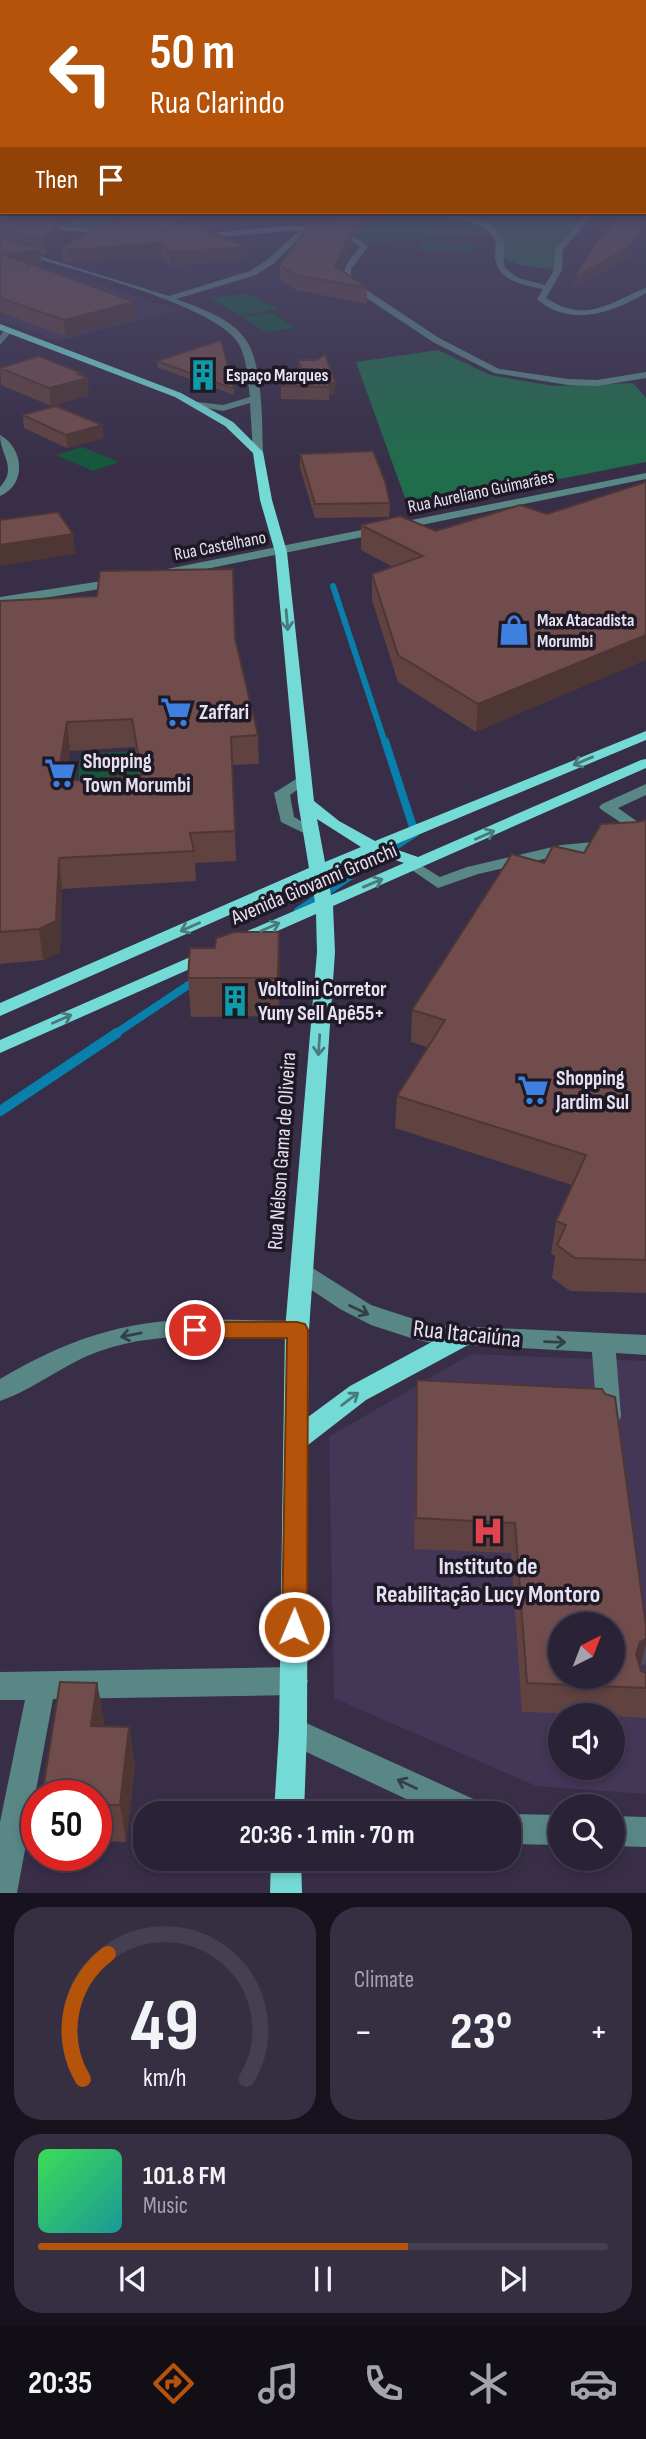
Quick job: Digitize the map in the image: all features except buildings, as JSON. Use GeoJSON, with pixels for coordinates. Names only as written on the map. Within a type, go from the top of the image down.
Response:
{"type":"FeatureCollection","features":[{"type":"Feature","properties":{"kind":"main road"},"geometry":{"type":"LineString","coordinates":[[5,328],[197,405],[229,424],[258,452]]}},
{"type":"Feature","properties":{"kind":"main road","name":"Rua Nélson Gama de Oliveira"},"geometry":{"type":"LineString","coordinates":[[258,452],[266,500],[281,552],[306,802],[324,904],[326,952],[297,1330],[294,1681],[290,1801]]}},
{"type":"Feature","properties":{"kind":"main road","name":"Avenida Giovanni Gronchi"},"geometry":{"type":"LineString","coordinates":[[0,1010],[319,870],[377,849],[646,735]]}},
{"type":"Feature","properties":{"kind":"main road","name":"Avenida Giovanni Gronchi"},"geometry":{"type":"LineString","coordinates":[[0,1046],[646,763]]}},
{"type":"Feature","properties":{"kind":"main road"},"geometry":{"type":"LineString","coordinates":[[306,802],[334,828],[377,849],[418,864]]}},
{"type":"Feature","properties":{"kind":"main road"},"geometry":{"type":"LineString","coordinates":[[296,1440],[358,1392],[462,1337]]}},
{"type":"Feature","properties":{"kind":"main road"},"geometry":{"type":"LineString","coordinates":[[286,1871],[286,1893]]}},
{"type":"Feature","properties":{"kind":"street"},"geometry":{"type":"LineString","coordinates":[[146,292],[205,312],[238,335],[250,370],[258,452]]}},
{"type":"Feature","properties":{"kind":"street"},"geometry":{"type":"LineString","coordinates":[[167,299],[191,292]]}},
{"type":"Feature","properties":{"kind":"street"},"geometry":{"type":"LineString","coordinates":[[364,292],[436,340],[497,371],[568,382],[597,383],[646,375]]}},
{"type":"Feature","properties":{"kind":"street"},"geometry":{"type":"LineString","coordinates":[[545,292],[541,299],[551,306],[581,313],[615,309],[642,292]]}},
{"type":"Feature","properties":{"kind":"street"},"geometry":{"type":"LineString","coordinates":[[0,342],[5,328]]}},
{"type":"Feature","properties":{"kind":"street"},"geometry":{"type":"LineString","coordinates":[[197,405],[223,408],[253,399]]}},
{"type":"Feature","properties":{"kind":"street"},"geometry":{"type":"LineString","coordinates":[[0,438],[15,457],[16,470],[7,487],[0,493]]}},
{"type":"Feature","properties":{"kind":"street","name":"Rua Aureliano Guimarães"},"geometry":{"type":"LineString","coordinates":[[281,552],[646,476]]}},
{"type":"Feature","properties":{"kind":"street","name":"Rua Castelhano"},"geometry":{"type":"LineString","coordinates":[[154,576],[281,552]]}},
{"type":"Feature","properties":{"kind":"street"},"geometry":{"type":"LineString","coordinates":[[0,601],[129,580]]}},
{"type":"Feature","properties":{"kind":"street"},"geometry":{"type":"LineString","coordinates":[[304,779],[282,793],[287,819],[312,832]]}},
{"type":"Feature","properties":{"kind":"street"},"geometry":{"type":"LineString","coordinates":[[418,864],[438,883],[473,870],[523,858],[561,850],[596,848],[637,827],[607,807],[646,789]]}},
{"type":"Feature","properties":{"kind":"street","name":"Rua Itacaiúna"},"geometry":{"type":"LineString","coordinates":[[303,1271],[347,1305],[374,1317],[432,1334],[646,1345]]}},
{"type":"Feature","properties":{"kind":"street"},"geometry":{"type":"LineString","coordinates":[[0,1391],[44,1365],[101,1341],[142,1333],[297,1330]]}},
{"type":"Feature","properties":{"kind":"street"},"geometry":{"type":"LineString","coordinates":[[603,1342],[609,1416]]}},
{"type":"Feature","properties":{"kind":"street"},"geometry":{"type":"LineString","coordinates":[[0,1686],[294,1681]]}},
{"type":"Feature","properties":{"kind":"street"},"geometry":{"type":"LineString","coordinates":[[1,1893],[42,1685]]}},
{"type":"Feature","properties":{"kind":"street"},"geometry":{"type":"LineString","coordinates":[[293,1731],[443,1801]]}},
{"type":"Feature","properties":{"kind":"street"},"geometry":{"type":"LineString","coordinates":[[521,1829],[548,1830]]}},
{"type":"Feature","properties":{"kind":"street"},"geometry":{"type":"LineString","coordinates":[[625,1831],[646,1832]]}},
{"type":"Feature","properties":{"kind":"shaded area"},"geometry":{"type":"Polygon","coordinates":[[[0,292],[124,292],[179,310],[58,341],[0,320],[0,292]]]}},
{"type":"Feature","properties":{"kind":"shaded area","name":"Instituto de Reabilitação Lucy Montoro"},"geometry":{"type":"Polygon","coordinates":[[[471,1354],[646,1361],[646,1794],[536,1786],[334,1698],[329,1437],[471,1354]]]}},
{"type":"Feature","properties":{"kind":"green space"},"geometry":{"type":"Polygon","coordinates":[[[247,293],[278,309],[240,316],[210,298],[247,293]]]}},
{"type":"Feature","properties":{"kind":"green space"},"geometry":{"type":"Polygon","coordinates":[[[273,313],[295,328],[264,332],[243,317],[273,313]]]}},
{"type":"Feature","properties":{"kind":"green space"},"geometry":{"type":"Polygon","coordinates":[[[438,350],[490,375],[553,386],[633,383],[646,398],[646,462],[409,509],[356,362],[438,350]]]}},
{"type":"Feature","properties":{"kind":"green space"},"geometry":{"type":"Polygon","coordinates":[[[82,447],[119,462],[93,471],[56,455],[82,447]]]}},
{"type":"Feature","properties":{"kind":"green space"},"geometry":{"type":"Polygon","coordinates":[[[210,747],[213,780],[78,787],[80,754],[210,747]]]}},
{"type":"Feature","properties":{"kind":"waterway"},"geometry":{"type":"LineString","coordinates":[[333,586],[385,743]]}},
{"type":"Feature","properties":{"kind":"waterway"},"geometry":{"type":"LineString","coordinates":[[298,911],[415,833],[385,741]]}},
{"type":"Feature","properties":{"kind":"waterway"},"geometry":{"type":"LineString","coordinates":[[115,1034],[196,980]]}},
{"type":"Feature","properties":{"kind":"waterway"},"geometry":{"type":"LineString","coordinates":[[0,1111],[117,1033]]}},
{"type":"Feature","properties":{"kind":"tunnel"},"geometry":{"type":"LineString","coordinates":[[639,1638],[645,1683]]}},
{"type":"Feature","properties":{"kind":"place","name":"Espaço Marques"},"geometry":{"type":"Point","coordinates":[203,375]}},
{"type":"Feature","properties":{"kind":"place","name":"Max Atacadista Morumbi"},"geometry":{"type":"Point","coordinates":[514,630]}},
{"type":"Feature","properties":{"kind":"place","name":"Zaffari"},"geometry":{"type":"Point","coordinates":[176,712]}},
{"type":"Feature","properties":{"kind":"place","name":"Shopping Town Morumbi"},"geometry":{"type":"Point","coordinates":[60,773]}},
{"type":"Feature","properties":{"kind":"place","name":"Voltolini Corretor Yuny Sell Apê55+"},"geometry":{"type":"Point","coordinates":[235,1001]}},
{"type":"Feature","properties":{"kind":"place","name":"Shopping Jardim Sul"},"geometry":{"type":"Point","coordinates":[533,1090]}},
{"type":"Feature","properties":{"kind":"place","name":"Instituto de Reabilitação Lucy Montoro"},"geometry":{"type":"Point","coordinates":[488,1531]}},
{"type":"Feature","properties":{"kind":"route"},"geometry":{"type":"LineString","coordinates":[[195,1330],[297,1330],[294,1627]]}}]}
